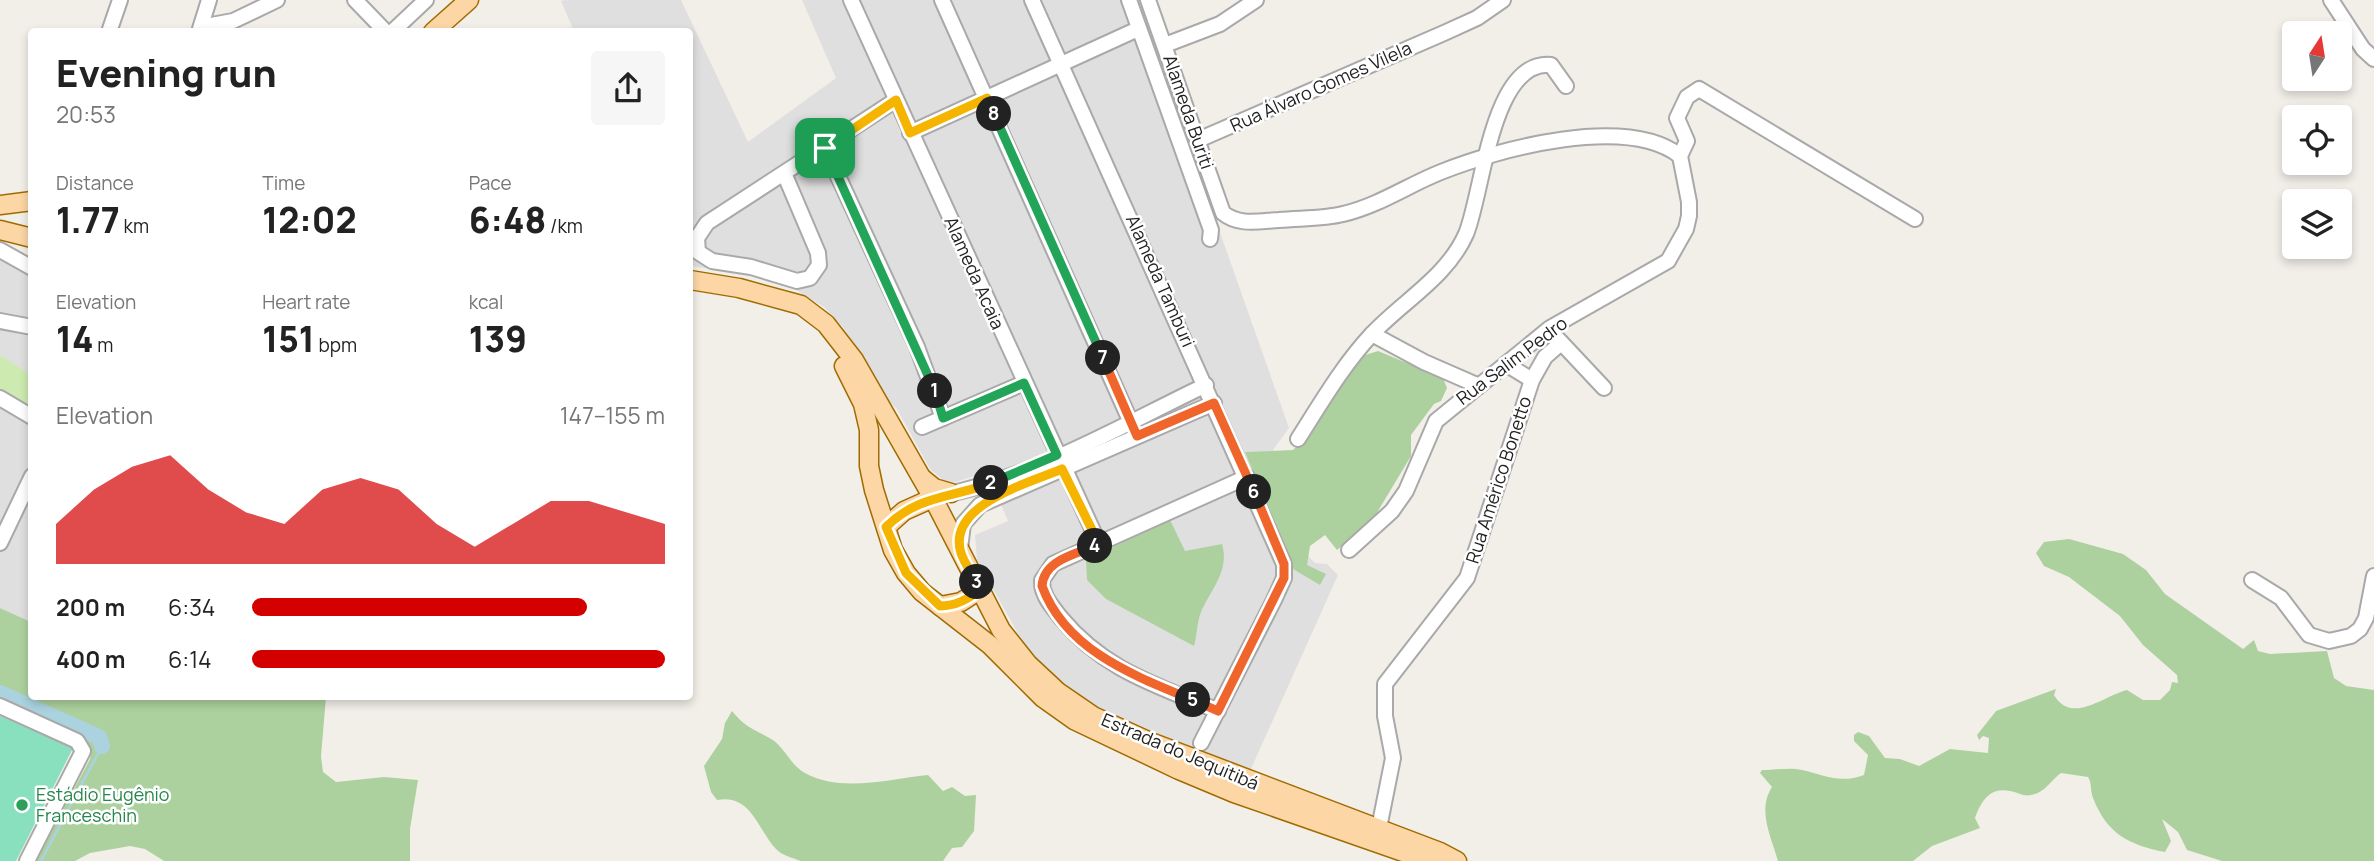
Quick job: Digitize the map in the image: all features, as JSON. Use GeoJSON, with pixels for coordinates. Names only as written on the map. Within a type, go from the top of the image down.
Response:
{"type":"FeatureCollection","features":[{"type":"Feature","properties":{"kind":"main road"},"geometry":{"type":"LineString","coordinates":[[438,28],[469,0]]}},
{"type":"Feature","properties":{"kind":"main road"},"geometry":{"type":"LineString","coordinates":[[0,205],[28,202]]}},
{"type":"Feature","properties":{"kind":"main road"},"geometry":{"type":"LineString","coordinates":[[0,230],[28,237]]}},
{"type":"Feature","properties":{"kind":"main road","name":"Estrada do Jequitibá"},"geometry":{"type":"LineString","coordinates":[[693,280],[739,288],[801,305],[825,324],[854,360],[933,498],[1001,630],[1028,664],[1058,692],[1093,716],[1244,780],[1379,828],[1457,861]]}},
{"type":"Feature","properties":{"kind":"main road","name":"Estrada do Jequitibá"},"geometry":{"type":"LineString","coordinates":[[774,298],[815,329],[838,355],[855,385],[867,417],[869,466],[886,527],[906,573],[940,606],[990,645],[1043,698],[1086,727],[1234,793],[1429,861]]}},
{"type":"Feature","properties":{"kind":"main road"},"geometry":{"type":"LineString","coordinates":[[916,472],[933,488],[951,493]]}},
{"type":"Feature","properties":{"kind":"main road"},"geometry":{"type":"LineString","coordinates":[[886,527],[904,511],[933,498]]}},
{"type":"Feature","properties":{"kind":"main road"},"geometry":{"type":"LineString","coordinates":[[940,606],[961,602],[981,589]]}},
{"type":"Feature","properties":{"kind":"street"},"geometry":{"type":"LineString","coordinates":[[111,28],[120,0]]}},
{"type":"Feature","properties":{"kind":"street"},"geometry":{"type":"LineString","coordinates":[[200,28],[209,0]]}},
{"type":"Feature","properties":{"kind":"street"},"geometry":{"type":"LineString","coordinates":[[204,28],[256,13],[277,0]]}},
{"type":"Feature","properties":{"kind":"street"},"geometry":{"type":"LineString","coordinates":[[355,0],[382,28]]}},
{"type":"Feature","properties":{"kind":"street"},"geometry":{"type":"LineString","coordinates":[[397,28],[426,0]]}},
{"type":"Feature","properties":{"kind":"street","name":"Alameda Acaia"},"geometry":{"type":"LineString","coordinates":[[851,0],[1059,462],[1099,544]]}},
{"type":"Feature","properties":{"kind":"street"},"geometry":{"type":"LineString","coordinates":[[942,0],[1137,436]]}},
{"type":"Feature","properties":{"kind":"street","name":"Alameda Tamburi"},"geometry":{"type":"LineString","coordinates":[[1032,0],[1284,564],[1284,578],[1218,711]]}},
{"type":"Feature","properties":{"kind":"street"},"geometry":{"type":"LineString","coordinates":[[1129,0],[1211,230],[1210,239]]}},
{"type":"Feature","properties":{"kind":"street","name":"Alameda Buriti"},"geometry":{"type":"LineString","coordinates":[[1148,0],[1223,213],[1233,220],[1248,222],[1341,215],[1375,204],[1440,172],[1487,155]]}},
{"type":"Feature","properties":{"kind":"street"},"geometry":{"type":"LineString","coordinates":[[1165,45],[1220,24],[1256,0]]}},
{"type":"Feature","properties":{"kind":"street","name":"Rua Álvaro Gomes Vilela"},"geometry":{"type":"LineString","coordinates":[[1198,141],[1477,18],[1503,0]]}},
{"type":"Feature","properties":{"kind":"street"},"geometry":{"type":"LineString","coordinates":[[2331,0],[2362,50],[2374,59]]}},
{"type":"Feature","properties":{"kind":"street"},"geometry":{"type":"LineString","coordinates":[[910,133],[1138,29]]}},
{"type":"Feature","properties":{"kind":"street"},"geometry":{"type":"LineString","coordinates":[[1298,439],[1372,334],[1446,266],[1469,226],[1498,111],[1509,91],[1525,73],[1542,64],[1552,65],[1566,86]]}},
{"type":"Feature","properties":{"kind":"street","name":"Rua Salim Pedro"},"geometry":{"type":"LineString","coordinates":[[1349,550],[1392,511],[1406,491],[1436,421],[1550,328],[1668,261],[1686,229],[1689,216],[1680,156],[1687,141],[1677,118],[1681,105],[1691,92],[1699,89],[1915,219]]}},
{"type":"Feature","properties":{"kind":"street"},"geometry":{"type":"LineString","coordinates":[[784,173],[818,253],[819,265],[810,278],[797,281],[751,267],[712,261],[698,252],[697,238],[707,223],[896,100]]}},
{"type":"Feature","properties":{"kind":"street"},"geometry":{"type":"LineString","coordinates":[[1487,155],[1605,137],[1643,140],[1680,156]]}},
{"type":"Feature","properties":{"kind":"street"},"geometry":{"type":"LineString","coordinates":[[825,148],[917,347],[943,418]]}},
{"type":"Feature","properties":{"kind":"street"},"geometry":{"type":"LineString","coordinates":[[0,248],[28,257]]}},
{"type":"Feature","properties":{"kind":"street"},"geometry":{"type":"LineString","coordinates":[[0,248],[28,266]]}},
{"type":"Feature","properties":{"kind":"street"},"geometry":{"type":"LineString","coordinates":[[0,321],[28,326]]}},
{"type":"Feature","properties":{"kind":"street"},"geometry":{"type":"LineString","coordinates":[[1550,328],[1604,388]]}},
{"type":"Feature","properties":{"kind":"street"},"geometry":{"type":"LineString","coordinates":[[1372,334],[1424,362],[1479,386]]}},
{"type":"Feature","properties":{"kind":"street","name":"Rua Américo Bonetto"},"geometry":{"type":"LineString","coordinates":[[1379,828],[1393,758],[1385,716],[1385,684],[1467,578],[1532,380],[1545,357],[1561,343]]}},
{"type":"Feature","properties":{"kind":"street"},"geometry":{"type":"LineString","coordinates":[[1506,364],[1532,380]]}},
{"type":"Feature","properties":{"kind":"street"},"geometry":{"type":"LineString","coordinates":[[922,427],[1024,383]]}},
{"type":"Feature","properties":{"kind":"street"},"geometry":{"type":"LineString","coordinates":[[961,553],[959,535],[963,524],[980,505],[1131,421],[1206,386]]}},
{"type":"Feature","properties":{"kind":"street"},"geometry":{"type":"LineString","coordinates":[[0,398],[28,416]]}},
{"type":"Feature","properties":{"kind":"street"},"geometry":{"type":"LineString","coordinates":[[933,498],[975,489],[1137,436],[1214,403]]}},
{"type":"Feature","properties":{"kind":"street"},"geometry":{"type":"LineString","coordinates":[[1202,743],[1218,711],[1131,674],[1096,655],[1048,602],[1042,586],[1048,569],[1053,564],[1247,477]]}},
{"type":"Feature","properties":{"kind":"street"},"geometry":{"type":"LineString","coordinates":[[0,543],[28,484]]}},
{"type":"Feature","properties":{"kind":"street"},"geometry":{"type":"LineString","coordinates":[[975,489],[980,505]]}},
{"type":"Feature","properties":{"kind":"street"},"geometry":{"type":"LineString","coordinates":[[2252,580],[2281,598],[2303,631],[2317,639],[2329,641],[2351,636],[2360,629],[2366,618],[2374,576]]}},
{"type":"Feature","properties":{"kind":"street"},"geometry":{"type":"LineString","coordinates":[[0,706],[77,741],[83,751],[27,861]]}},
{"type":"Feature","properties":{"kind":"shaded area"},"geometry":{"type":"Polygon","coordinates":[[[681,0],[748,142],[836,78],[802,0],[1138,0],[1289,428],[1273,450],[1273,476],[1309,557],[1315,563],[1327,564],[1338,575],[1250,771],[1136,726],[1089,703],[1050,674],[1025,646],[977,560],[975,535],[1008,521],[987,472],[952,483],[943,480],[930,469],[897,409],[889,402],[842,326],[824,307],[786,284],[763,276],[693,266],[693,28],[573,28],[561,1],[681,0]]]}},
{"type":"Feature","properties":{"kind":"shaded area"},"geometry":{"type":"Polygon","coordinates":[[[0,259],[28,272],[28,621],[0,608],[0,259]]]}},
{"type":"Feature","properties":{"kind":"green space"},"geometry":{"type":"Polygon","coordinates":[[[1378,351],[1443,378],[1447,388],[1441,401],[1434,404],[1411,435],[1411,456],[1372,521],[1337,550],[1325,535],[1310,546],[1307,565],[1326,574],[1320,585],[1293,569],[1245,452],[1293,450],[1304,439],[1362,356],[1378,351]]]}},
{"type":"Feature","properties":{"kind":"green space"},"geometry":{"type":"Polygon","coordinates":[[[0,355],[28,373],[28,407],[0,390],[0,355]]]}},
{"type":"Feature","properties":{"kind":"green space"},"geometry":{"type":"Polygon","coordinates":[[[1170,520],[1185,551],[1222,544],[1224,554],[1222,571],[1201,612],[1194,646],[1106,599],[1087,580],[1086,560],[1170,520]]]}},
{"type":"Feature","properties":{"kind":"green space"},"geometry":{"type":"Polygon","coordinates":[[[2069,539],[2123,554],[2146,570],[2165,594],[2243,649],[2254,640],[2258,651],[2270,654],[2327,651],[2334,678],[2346,686],[2374,690],[2374,861],[2222,861],[2187,850],[2178,832],[2162,819],[2171,841],[2165,852],[2141,846],[2121,836],[2105,821],[2093,798],[2088,777],[2061,773],[2036,794],[2026,795],[2003,790],[1991,794],[1983,801],[1975,818],[1980,828],[1932,846],[1913,861],[1778,861],[1765,814],[1772,787],[1760,773],[1762,770],[1797,769],[1840,779],[1864,775],[1868,755],[1854,741],[1854,735],[1858,732],[1869,736],[1885,758],[1900,759],[1919,766],[1950,749],[1988,753],[1989,738],[1983,736],[1979,740],[1977,735],[1996,711],[2056,689],[2054,695],[2061,704],[2070,708],[2088,706],[2127,690],[2143,700],[2160,700],[2170,690],[2172,682],[2178,683],[2177,675],[2143,645],[2120,616],[2069,577],[2044,566],[2036,553],[2044,542],[2069,539]]]}},
{"type":"Feature","properties":{"kind":"green space"},"geometry":{"type":"Polygon","coordinates":[[[0,608],[28,621],[28,700],[326,700],[321,756],[323,772],[336,782],[384,777],[418,780],[410,829],[410,861],[164,861],[145,849],[130,846],[90,853],[75,861],[36,861],[90,759],[91,751],[78,736],[0,699],[0,608]]]}},
{"type":"Feature","properties":{"kind":"green space"},"geometry":{"type":"Polygon","coordinates":[[[732,711],[746,725],[776,742],[800,770],[819,779],[865,783],[928,775],[943,791],[952,787],[965,796],[976,795],[974,831],[962,847],[952,848],[943,861],[801,861],[785,855],[776,849],[746,807],[729,799],[717,800],[711,792],[704,766],[722,739],[725,723],[732,711]]]}},
{"type":"Feature","properties":{"kind":"green space","name":"Estádio Eugênio Franceschin"},"geometry":{"type":"Polygon","coordinates":[[[0,716],[73,748],[16,861],[0,861],[0,716]]]}},
{"type":"Feature","properties":{"kind":"waterway"},"geometry":{"type":"LineString","coordinates":[[0,693],[99,737],[102,746]]}},
{"type":"Feature","properties":{"kind":"waterway"},"geometry":{"type":"LineString","coordinates":[[41,861],[102,746]]}},
{"type":"Feature","properties":{"kind":"place","name":"Estádio Eugênio Franceschin"},"geometry":{"type":"Point","coordinates":[22,805]}},
{"type":"Feature","properties":{"kind":"route"},"geometry":{"type":"LineString","coordinates":[[987,98],[1137,436],[1214,403],[1284,564],[1284,578],[1218,711],[1131,674],[1096,655],[1048,602],[1042,580],[1048,569],[1053,564],[1099,544],[1062,469],[980,505],[963,524],[959,535],[961,553],[981,589],[968,599],[949,606],[940,606],[922,592],[906,573],[893,550],[886,527],[896,517],[933,498],[968,491],[1057,455],[1024,383],[943,418],[917,347],[825,148],[896,100],[910,133],[987,98]]}}]}
